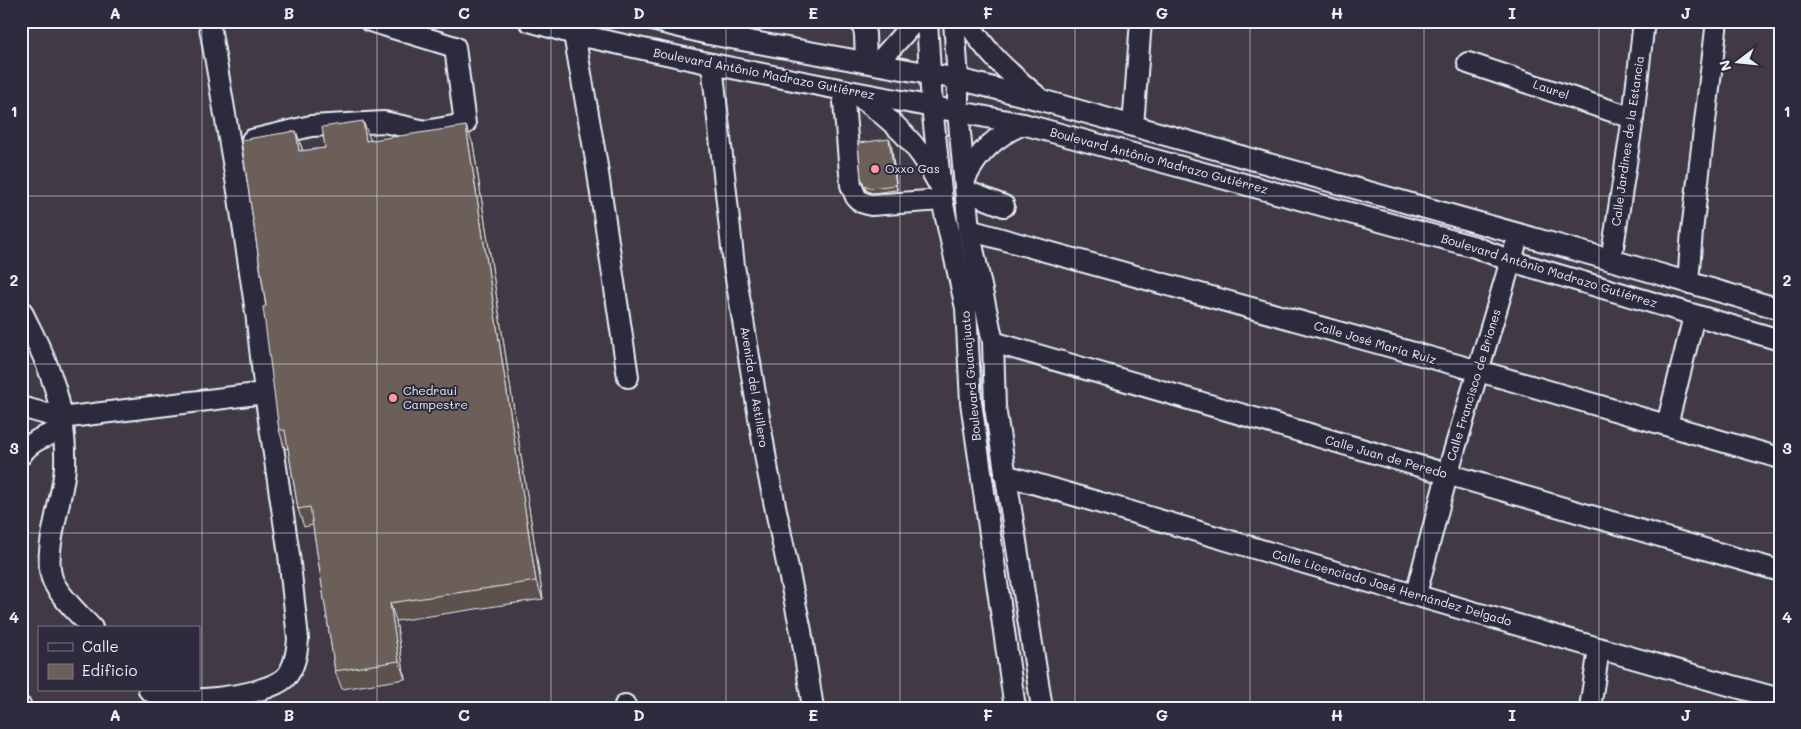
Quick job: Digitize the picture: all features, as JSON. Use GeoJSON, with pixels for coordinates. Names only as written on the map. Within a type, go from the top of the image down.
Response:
{"type":"FeatureCollection","features":[{"type":"Feature","properties":{"kind":"street"},"geometry":{"type":"LineString","coordinates":[[152,692],[169,699],[238,696],[273,686],[286,677],[293,666],[297,653],[298,639],[295,606],[265,393],[256,312],[209,21]]}},
{"type":"Feature","properties":{"kind":"street"},"geometry":{"type":"LineString","coordinates":[[230,145],[311,126],[384,122],[425,131],[465,124],[455,46],[370,21]]}},
{"type":"Feature","properties":{"kind":"street","name":"Boulevard Antônio Madrazo Gutiérrez"},"geometry":{"type":"LineString","coordinates":[[529,21],[574,34],[712,64],[1023,124],[1474,247],[1511,261],[1780,340]]}},
{"type":"Feature","properties":{"kind":"street"},"geometry":{"type":"LineString","coordinates":[[862,21],[871,63]]}},
{"type":"Feature","properties":{"kind":"street"},"geometry":{"type":"LineString","coordinates":[[871,63],[915,21]]}},
{"type":"Feature","properties":{"kind":"street","name":"Boulevard Guanajuato"},"geometry":{"type":"LineString","coordinates":[[928,21],[932,106],[942,194],[966,308],[971,402],[1015,708]]}},
{"type":"Feature","properties":{"kind":"street"},"geometry":{"type":"LineString","coordinates":[[1133,126],[1141,21]]}},
{"type":"Feature","properties":{"kind":"street","name":"Calle Jardines de la Estancia"},"geometry":{"type":"LineString","coordinates":[[1611,260],[1633,118],[1644,21]]}},
{"type":"Feature","properties":{"kind":"street"},"geometry":{"type":"LineString","coordinates":[[1688,283],[1692,231],[1717,21]]}},
{"type":"Feature","properties":{"kind":"street","name":"Boulevard Antônio Madrazo Gutiérrez"},"geometry":{"type":"LineString","coordinates":[[661,22],[709,34],[958,79],[1041,100],[1780,309]]}},
{"type":"Feature","properties":{"kind":"street"},"geometry":{"type":"LineString","coordinates":[[969,23],[992,56],[1041,100]]}},
{"type":"Feature","properties":{"kind":"street","name":"Boulevard Guanajuato"},"geometry":{"type":"LineString","coordinates":[[969,23],[958,79],[958,110],[969,230],[993,342],[996,407],[1005,475],[1042,708]]}},
{"type":"Feature","properties":{"kind":"street"},"geometry":{"type":"LineString","coordinates":[[574,34],[596,160],[628,377]]}},
{"type":"Feature","properties":{"kind":"street","name":"Laurel"},"geometry":{"type":"LineString","coordinates":[[1468,63],[1633,118]]}},
{"type":"Feature","properties":{"kind":"street","name":"Avenida del Astillero"},"geometry":{"type":"LineString","coordinates":[[712,64],[734,266],[768,472],[801,631],[813,708]]}},
{"type":"Feature","properties":{"kind":"street"},"geometry":{"type":"LineString","coordinates":[[848,91],[878,110],[907,136],[920,152],[942,194],[871,205],[861,202],[856,197],[851,185],[849,167],[848,91]]}},
{"type":"Feature","properties":{"kind":"street"},"geometry":{"type":"LineString","coordinates":[[1004,206],[965,185],[972,165],[989,144],[1005,132],[1023,124]]}},
{"type":"Feature","properties":{"kind":"street","name":"Calle José María Ruiz"},"geometry":{"type":"LineString","coordinates":[[969,230],[1780,458]]}},
{"type":"Feature","properties":{"kind":"street","name":"Calle Francisco de Briones"},"geometry":{"type":"LineString","coordinates":[[1416,594],[1447,475],[1518,235]]}},
{"type":"Feature","properties":{"kind":"street"},"geometry":{"type":"LineString","coordinates":[[21,310],[52,380],[62,424],[65,466],[49,565],[53,582],[90,626]]}},
{"type":"Feature","properties":{"kind":"street"},"geometry":{"type":"LineString","coordinates":[[1667,425],[1694,316]]}},
{"type":"Feature","properties":{"kind":"street","name":"Calle Juan de Peredo"},"geometry":{"type":"LineString","coordinates":[[993,342],[1780,571]]}},
{"type":"Feature","properties":{"kind":"street"},"geometry":{"type":"LineString","coordinates":[[21,455],[27,446],[62,424],[265,393]]}},
{"type":"Feature","properties":{"kind":"street"},"geometry":{"type":"LineString","coordinates":[[21,407],[62,424]]}},
{"type":"Feature","properties":{"kind":"street","name":"Calle Licenciado José Hernández Delgado"},"geometry":{"type":"LineString","coordinates":[[1005,475],[1599,649],[1780,699]]}},
{"type":"Feature","properties":{"kind":"street"},"geometry":{"type":"LineString","coordinates":[[1590,708],[1599,649]]}},
{"type":"Feature","properties":{"kind":"building"},"geometry":{"type":"Polygon","coordinates":[[[363,121],[366,141],[466,126],[536,581],[390,603],[399,661],[335,671],[310,507],[298,509],[285,430],[279,430],[263,307],[266,306],[241,140],[296,131],[299,151],[325,148],[322,127],[363,121]]]}},
{"type":"Feature","properties":{"kind":"building","name":"Oxxo Gas"},"geometry":{"type":"Polygon","coordinates":[[[889,139],[896,185],[871,188],[864,185],[861,177],[858,143],[889,139]]]}},
{"type":"Feature","properties":{"kind":"place","name":"Oxxo Gas"},"geometry":{"type":"Point","coordinates":[875,169]}},
{"type":"Feature","properties":{"kind":"place","name":"Chedraui Campestre"},"geometry":{"type":"Point","coordinates":[393,398]}}]}
